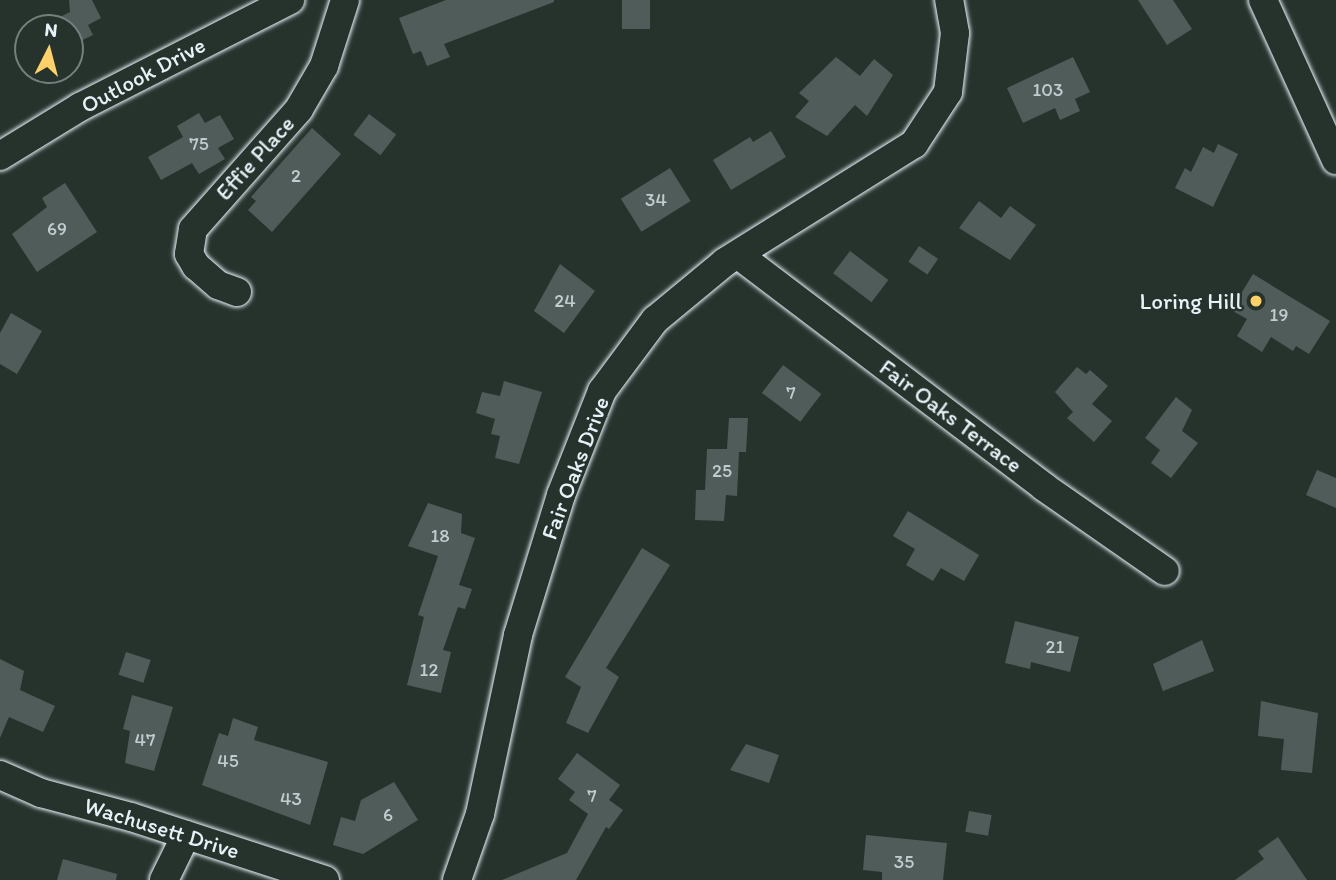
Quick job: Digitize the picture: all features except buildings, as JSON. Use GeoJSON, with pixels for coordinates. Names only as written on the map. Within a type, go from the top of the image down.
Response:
{"type":"FeatureCollection","features":[{"type":"Feature","properties":{"kind":"street","name":"Outlook Drive"},"geometry":{"type":"LineString","coordinates":[[0,156],[80,107],[290,0]]}},
{"type":"Feature","properties":{"kind":"street","name":"Effie Place"},"geometry":{"type":"LineString","coordinates":[[237,292],[218,285],[196,265],[189,254],[192,229],[299,108],[324,66],[345,0]]}},
{"type":"Feature","properties":{"kind":"street","name":"Fair Oaks Drive"},"geometry":{"type":"LineString","coordinates":[[457,880],[480,814],[518,635],[561,495],[602,391],[655,320],[725,262],[740,256],[773,231],[914,144],[948,92],[955,33],[949,0]]}},
{"type":"Feature","properties":{"kind":"street"},"geometry":{"type":"LineString","coordinates":[[1263,0],[1336,160]]}},
{"type":"Feature","properties":{"kind":"street","name":"Fair Oaks Terrace"},"geometry":{"type":"LineString","coordinates":[[740,256],[1044,487],[1165,571]]}},
{"type":"Feature","properties":{"kind":"street","name":"Wachusett Drive"},"geometry":{"type":"LineString","coordinates":[[0,775],[41,793],[186,835],[325,880]]}},
{"type":"Feature","properties":{"kind":"street"},"geometry":{"type":"LineString","coordinates":[[163,880],[186,835]]}},
{"type":"Feature","properties":{"kind":"place","name":"Loring Hill"},"geometry":{"type":"Point","coordinates":[1256,301]}}]}
